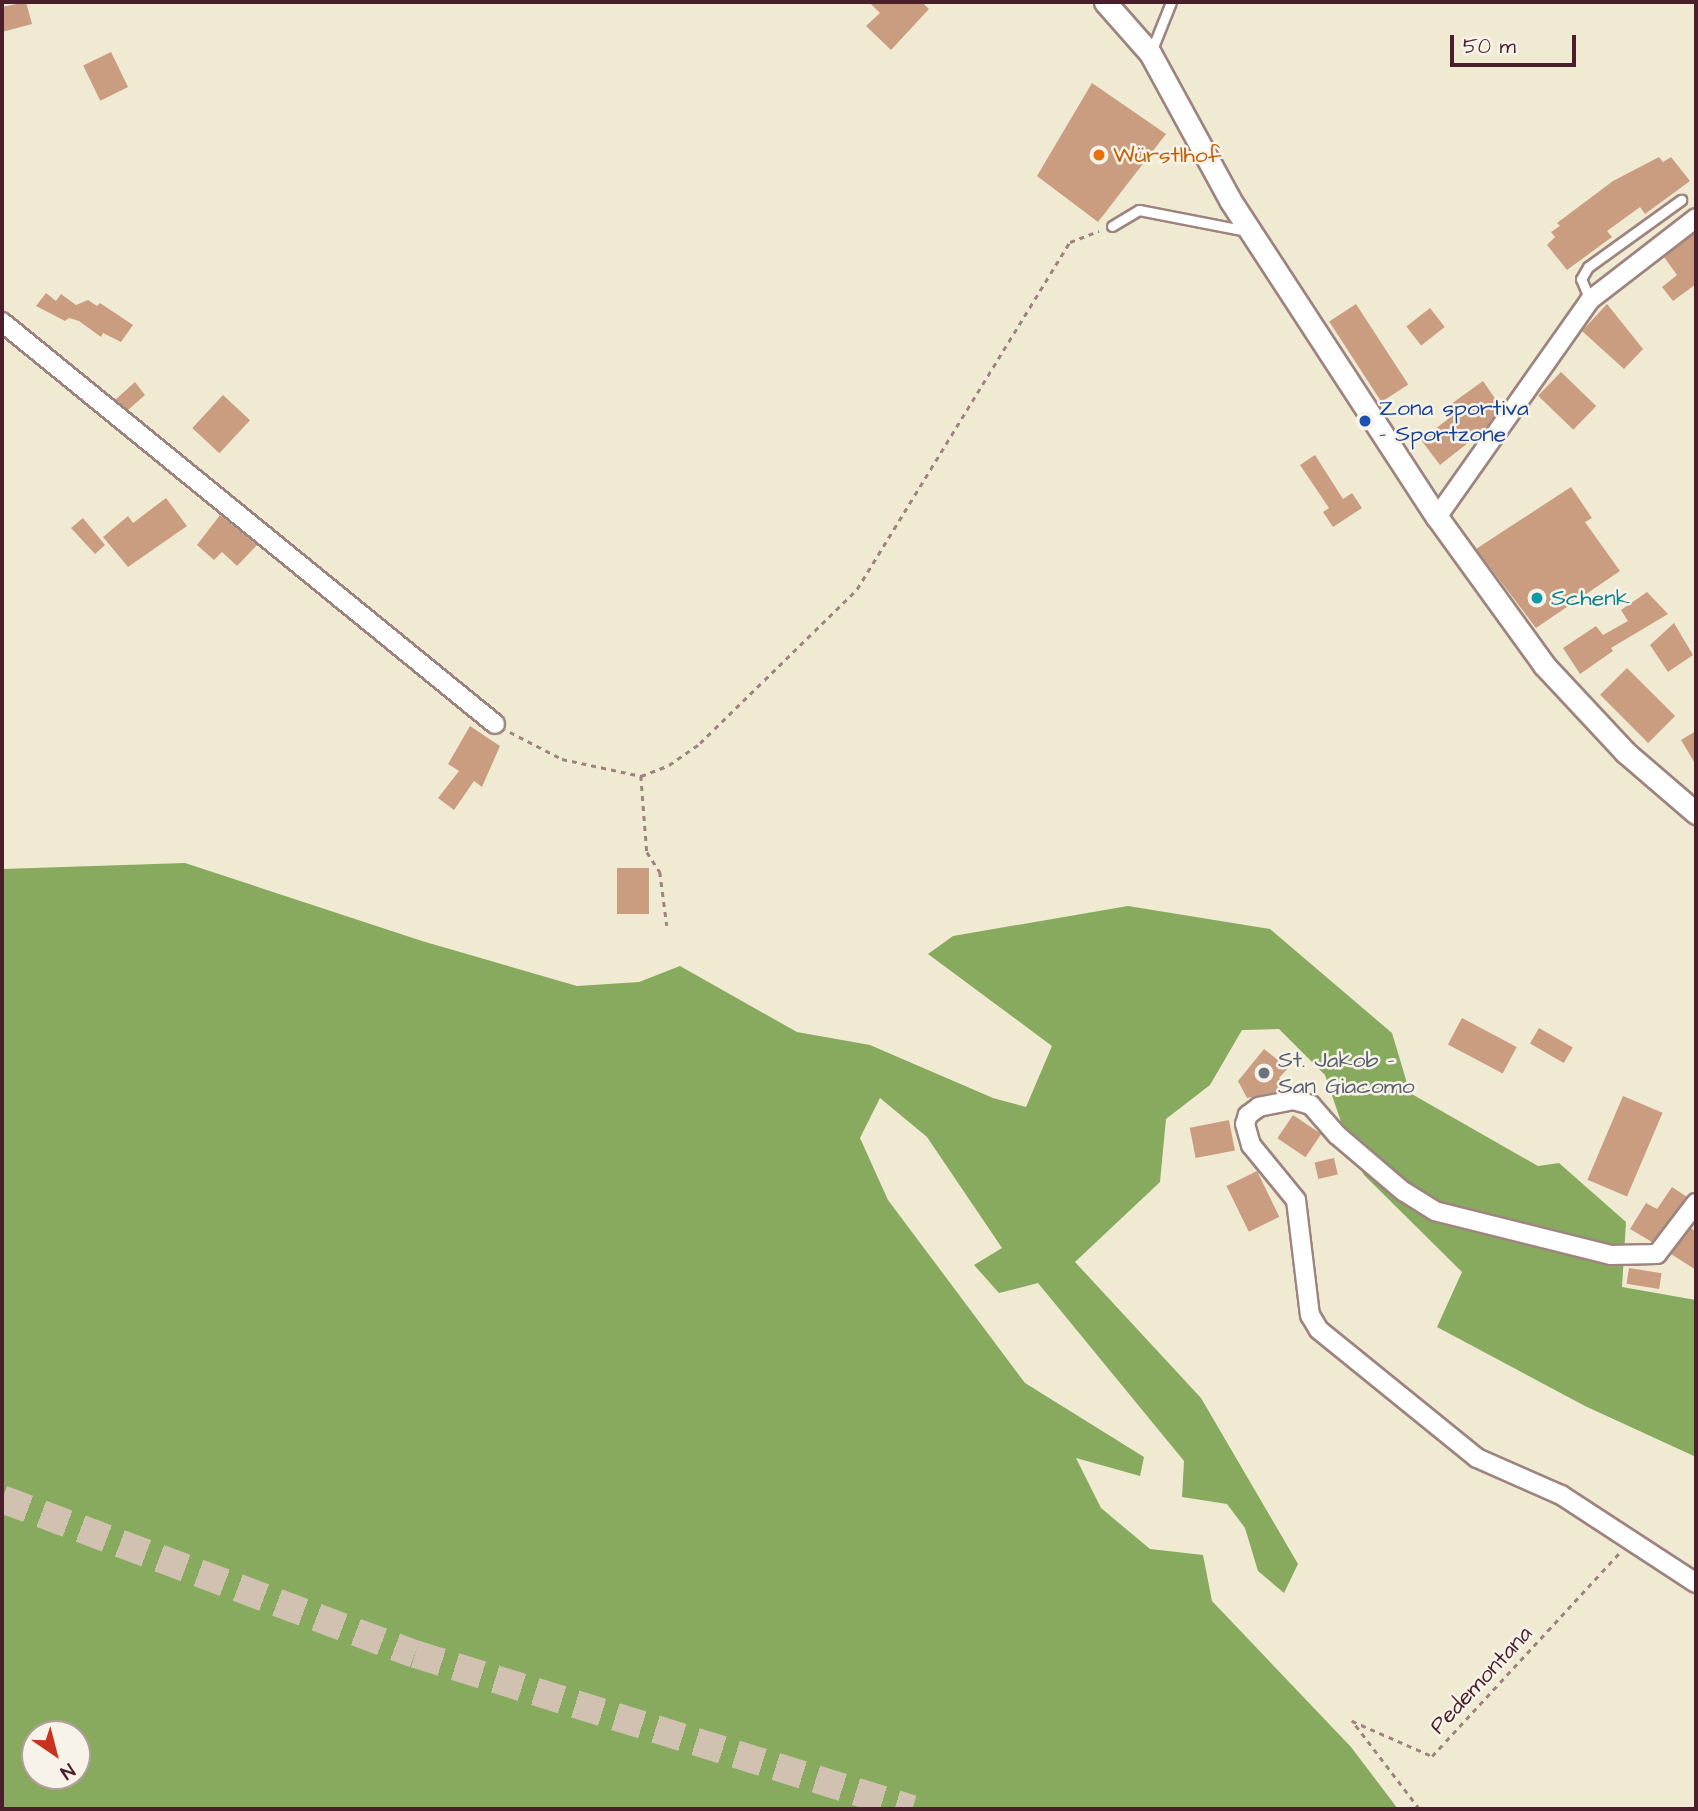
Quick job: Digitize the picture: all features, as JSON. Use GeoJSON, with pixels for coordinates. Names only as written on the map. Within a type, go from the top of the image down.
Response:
{"type":"FeatureCollection","features":[{"type":"Feature","properties":{"kind":"street"},"geometry":{"type":"LineString","coordinates":[[1105,2],[1150,53],[1251,232],[1437,517],[1544,665],[1625,752],[1696,813]]}},
{"type":"Feature","properties":{"kind":"street"},"geometry":{"type":"LineString","coordinates":[[1437,517],[1590,300],[1696,218]]}},
{"type":"Feature","properties":{"kind":"street"},"geometry":{"type":"LineString","coordinates":[[2,322],[495,724]]}},
{"type":"Feature","properties":{"kind":"street"},"geometry":{"type":"LineString","coordinates":[[1696,1203],[1657,1254],[1611,1255],[1434,1211],[1375,1168],[1311,1105],[1294,1100],[1259,1107],[1248,1115],[1245,1124],[1251,1145],[1296,1200],[1310,1315],[1319,1330],[1477,1458],[1561,1496],[1696,1583]]}},
{"type":"Feature","properties":{"kind":"lane"},"geometry":{"type":"LineString","coordinates":[[1150,53],[1171,2]]}},
{"type":"Feature","properties":{"kind":"lane"},"geometry":{"type":"LineString","coordinates":[[1590,300],[1581,279],[1588,267],[1681,200]]}},
{"type":"Feature","properties":{"kind":"lane"},"geometry":{"type":"LineString","coordinates":[[1112,226],[1139,210],[1251,232]]}},
{"type":"Feature","properties":{"kind":"path"},"geometry":{"type":"LineString","coordinates":[[495,724],[562,759],[641,776],[669,765],[700,743],[857,589],[1070,242],[1112,226]]}},
{"type":"Feature","properties":{"kind":"path"},"geometry":{"type":"LineString","coordinates":[[641,776],[647,852],[660,872],[667,926]]}},
{"type":"Feature","properties":{"kind":"path","name":"Pedemontana"},"geometry":{"type":"LineString","coordinates":[[1419,1809],[1352,1721],[1432,1756],[1630,1541]]}},
{"type":"Feature","properties":{"kind":"green space"},"geometry":{"type":"Polygon","coordinates":[[[185,863],[422,941],[577,986],[639,982],[680,966],[797,1032],[870,1045],[993,1098],[1026,1107],[1052,1046],[928,954],[953,936],[1128,906],[1270,929],[1392,1033],[1410,1093],[1538,1166],[1559,1163],[1626,1222],[1622,1287],[1696,1300],[1696,1457],[1585,1406],[1437,1327],[1462,1272],[1364,1175],[1351,1151],[1325,1075],[1279,1029],[1242,1030],[1210,1085],[1166,1119],[1160,1182],[1075,1262],[1201,1398],[1298,1564],[1284,1593],[1258,1571],[1245,1528],[1227,1504],[1182,1497],[1184,1461],[1038,1283],[999,1293],[974,1265],[1002,1248],[927,1137],[880,1098],[860,1138],[888,1200],[1025,1383],[1144,1457],[1140,1476],[1076,1458],[1101,1508],[1150,1549],[1203,1555],[1212,1601],[1351,1747],[1398,1809],[2,1809],[2,869],[185,863]]]}},
{"type":"Feature","properties":{"kind":"building"},"geometry":{"type":"Polygon","coordinates":[[[26,2],[32,24],[2,32],[2,7],[26,2]]]}},
{"type":"Feature","properties":{"kind":"building"},"geometry":{"type":"Polygon","coordinates":[[[869,2],[922,2],[929,9],[891,50],[866,26],[880,13],[869,2]]]}},
{"type":"Feature","properties":{"kind":"building"},"geometry":{"type":"Polygon","coordinates":[[[111,52],[128,87],[100,101],[83,66],[111,52]]]}},
{"type":"Feature","properties":{"kind":"building","name":"Würstlhof"},"geometry":{"type":"Polygon","coordinates":[[[1092,83],[1166,134],[1098,222],[1037,176],[1092,83]]]}},
{"type":"Feature","properties":{"kind":"building"},"geometry":{"type":"Polygon","coordinates":[[[1659,157],[1663,162],[1671,157],[1690,181],[1645,214],[1640,207],[1607,231],[1612,237],[1567,270],[1547,245],[1555,237],[1551,232],[1560,226],[1557,223],[1613,181],[1659,157]]]}},
{"type":"Feature","properties":{"kind":"building"},"geometry":{"type":"Polygon","coordinates":[[[1696,232],[1696,284],[1673,301],[1662,287],[1677,275],[1664,257],[1696,232]]]}},
{"type":"Feature","properties":{"kind":"building"},"geometry":{"type":"Polygon","coordinates":[[[46,293],[56,301],[61,294],[76,305],[88,300],[97,306],[100,303],[133,325],[121,342],[103,333],[101,337],[79,321],[69,318],[65,321],[36,306],[46,293]]]}},
{"type":"Feature","properties":{"kind":"building"},"geometry":{"type":"Polygon","coordinates":[[[1356,304],[1408,385],[1381,402],[1329,321],[1356,304]]]}},
{"type":"Feature","properties":{"kind":"building"},"geometry":{"type":"Polygon","coordinates":[[[1607,304],[1643,349],[1624,369],[1582,331],[1607,304]]]}},
{"type":"Feature","properties":{"kind":"building"},"geometry":{"type":"Polygon","coordinates":[[[1430,308],[1445,327],[1421,345],[1406,326],[1430,308]]]}},
{"type":"Feature","properties":{"kind":"building"},"geometry":{"type":"Polygon","coordinates":[[[1561,372],[1596,406],[1573,430],[1538,396],[1561,372]]]}},
{"type":"Feature","properties":{"kind":"building"},"geometry":{"type":"Polygon","coordinates":[[[1483,381],[1501,407],[1483,431],[1440,465],[1421,440],[1457,412],[1451,404],[1483,381]]]}},
{"type":"Feature","properties":{"kind":"building"},"geometry":{"type":"Polygon","coordinates":[[[135,382],[145,395],[128,410],[115,400],[135,382]]]}},
{"type":"Feature","properties":{"kind":"building"},"geometry":{"type":"Polygon","coordinates":[[[223,395],[250,420],[219,453],[192,428],[223,395]]]}},
{"type":"Feature","properties":{"kind":"building"},"geometry":{"type":"Polygon","coordinates":[[[1315,455],[1343,499],[1352,493],[1362,508],[1333,527],[1323,512],[1329,508],[1300,465],[1315,455]]]}},
{"type":"Feature","properties":{"kind":"building"},"geometry":{"type":"Polygon","coordinates":[[[1571,487],[1592,518],[1585,522],[1620,571],[1536,628],[1476,549],[1571,487]]]}},
{"type":"Feature","properties":{"kind":"building"},"geometry":{"type":"Polygon","coordinates":[[[166,498],[187,526],[128,567],[103,537],[128,516],[133,523],[166,498]]]}},
{"type":"Feature","properties":{"kind":"building"},"geometry":{"type":"Polygon","coordinates":[[[220,515],[257,545],[237,566],[222,552],[214,560],[197,545],[220,515]]]}},
{"type":"Feature","properties":{"kind":"building"},"geometry":{"type":"Polygon","coordinates":[[[83,518],[105,545],[95,554],[71,528],[83,518]]]}},
{"type":"Feature","properties":{"kind":"building"},"geometry":{"type":"Polygon","coordinates":[[[1647,592],[1668,614],[1611,648],[1613,651],[1580,674],[1563,648],[1596,626],[1603,635],[1628,621],[1621,610],[1647,592]]]}},
{"type":"Feature","properties":{"kind":"building"},"geometry":{"type":"Polygon","coordinates":[[[1674,623],[1693,655],[1668,672],[1650,645],[1674,623]]]}},
{"type":"Feature","properties":{"kind":"building"},"geometry":{"type":"Polygon","coordinates":[[[1627,668],[1675,716],[1648,743],[1600,695],[1627,668]]]}},
{"type":"Feature","properties":{"kind":"building"},"geometry":{"type":"Polygon","coordinates":[[[470,726],[500,746],[482,787],[474,781],[454,810],[438,798],[459,771],[448,764],[470,726]]]}},
{"type":"Feature","properties":{"kind":"building"},"geometry":{"type":"Polygon","coordinates":[[[1696,731],[1696,765],[1681,740],[1696,731]]]}},
{"type":"Feature","properties":{"kind":"building"},"geometry":{"type":"Polygon","coordinates":[[[617,868],[649,868],[649,914],[617,914],[617,868]]]}},
{"type":"Feature","properties":{"kind":"building"},"geometry":{"type":"Polygon","coordinates":[[[1462,1018],[1517,1047],[1503,1074],[1448,1044],[1462,1018]]]}},
{"type":"Feature","properties":{"kind":"building"},"geometry":{"type":"Polygon","coordinates":[[[1539,1028],[1573,1048],[1564,1063],[1530,1044],[1539,1028]]]}},
{"type":"Feature","properties":{"kind":"building","name":"St. Jakob - San Giacomo"},"geometry":{"type":"Polygon","coordinates":[[[1264,1049],[1288,1068],[1279,1078],[1284,1082],[1276,1092],[1247,1098],[1238,1081],[1264,1049]]]}},
{"type":"Feature","properties":{"kind":"building"},"geometry":{"type":"Polygon","coordinates":[[[1623,1096],[1663,1113],[1627,1197],[1587,1180],[1623,1096]]]}},
{"type":"Feature","properties":{"kind":"building"},"geometry":{"type":"Polygon","coordinates":[[[1293,1115],[1321,1134],[1306,1157],[1277,1138],[1293,1115]]]}},
{"type":"Feature","properties":{"kind":"building"},"geometry":{"type":"Polygon","coordinates":[[[1229,1120],[1235,1150],[1196,1158],[1190,1128],[1229,1120]]]}},
{"type":"Feature","properties":{"kind":"building"},"geometry":{"type":"Polygon","coordinates":[[[1334,1158],[1338,1175],[1318,1179],[1315,1162],[1334,1158]]]}},
{"type":"Feature","properties":{"kind":"building"},"geometry":{"type":"Polygon","coordinates":[[[1257,1171],[1279,1217],[1249,1232],[1226,1186],[1257,1171]]]}},
{"type":"Feature","properties":{"kind":"building"},"geometry":{"type":"Polygon","coordinates":[[[1672,1187],[1687,1197],[1652,1242],[1630,1229],[1646,1203],[1657,1209],[1672,1187]]]}},
{"type":"Feature","properties":{"kind":"building"},"geometry":{"type":"Polygon","coordinates":[[[1691,1228],[1696,1232],[1696,1270],[1671,1254],[1691,1228]]]}},
{"type":"Feature","properties":{"kind":"building"},"geometry":{"type":"Polygon","coordinates":[[[1629,1268],[1662,1273],[1659,1289],[1626,1284],[1629,1268]]]}},
{"type":"Feature","properties":{"kind":"tunnel"},"geometry":{"type":"LineString","coordinates":[[2,1499],[415,1654],[912,1809]]}},
{"type":"Feature","properties":{"kind":"place","name":"Würstlhof"},"geometry":{"type":"Point","coordinates":[1099,155]}},
{"type":"Feature","properties":{"kind":"place","name":"Zona sportiva - Sportzone"},"geometry":{"type":"Point","coordinates":[1365,421]}},
{"type":"Feature","properties":{"kind":"place","name":"Schenk"},"geometry":{"type":"Point","coordinates":[1537,598]}},
{"type":"Feature","properties":{"kind":"place","name":"St. Jakob - San Giacomo"},"geometry":{"type":"Point","coordinates":[1264,1073]}}]}
